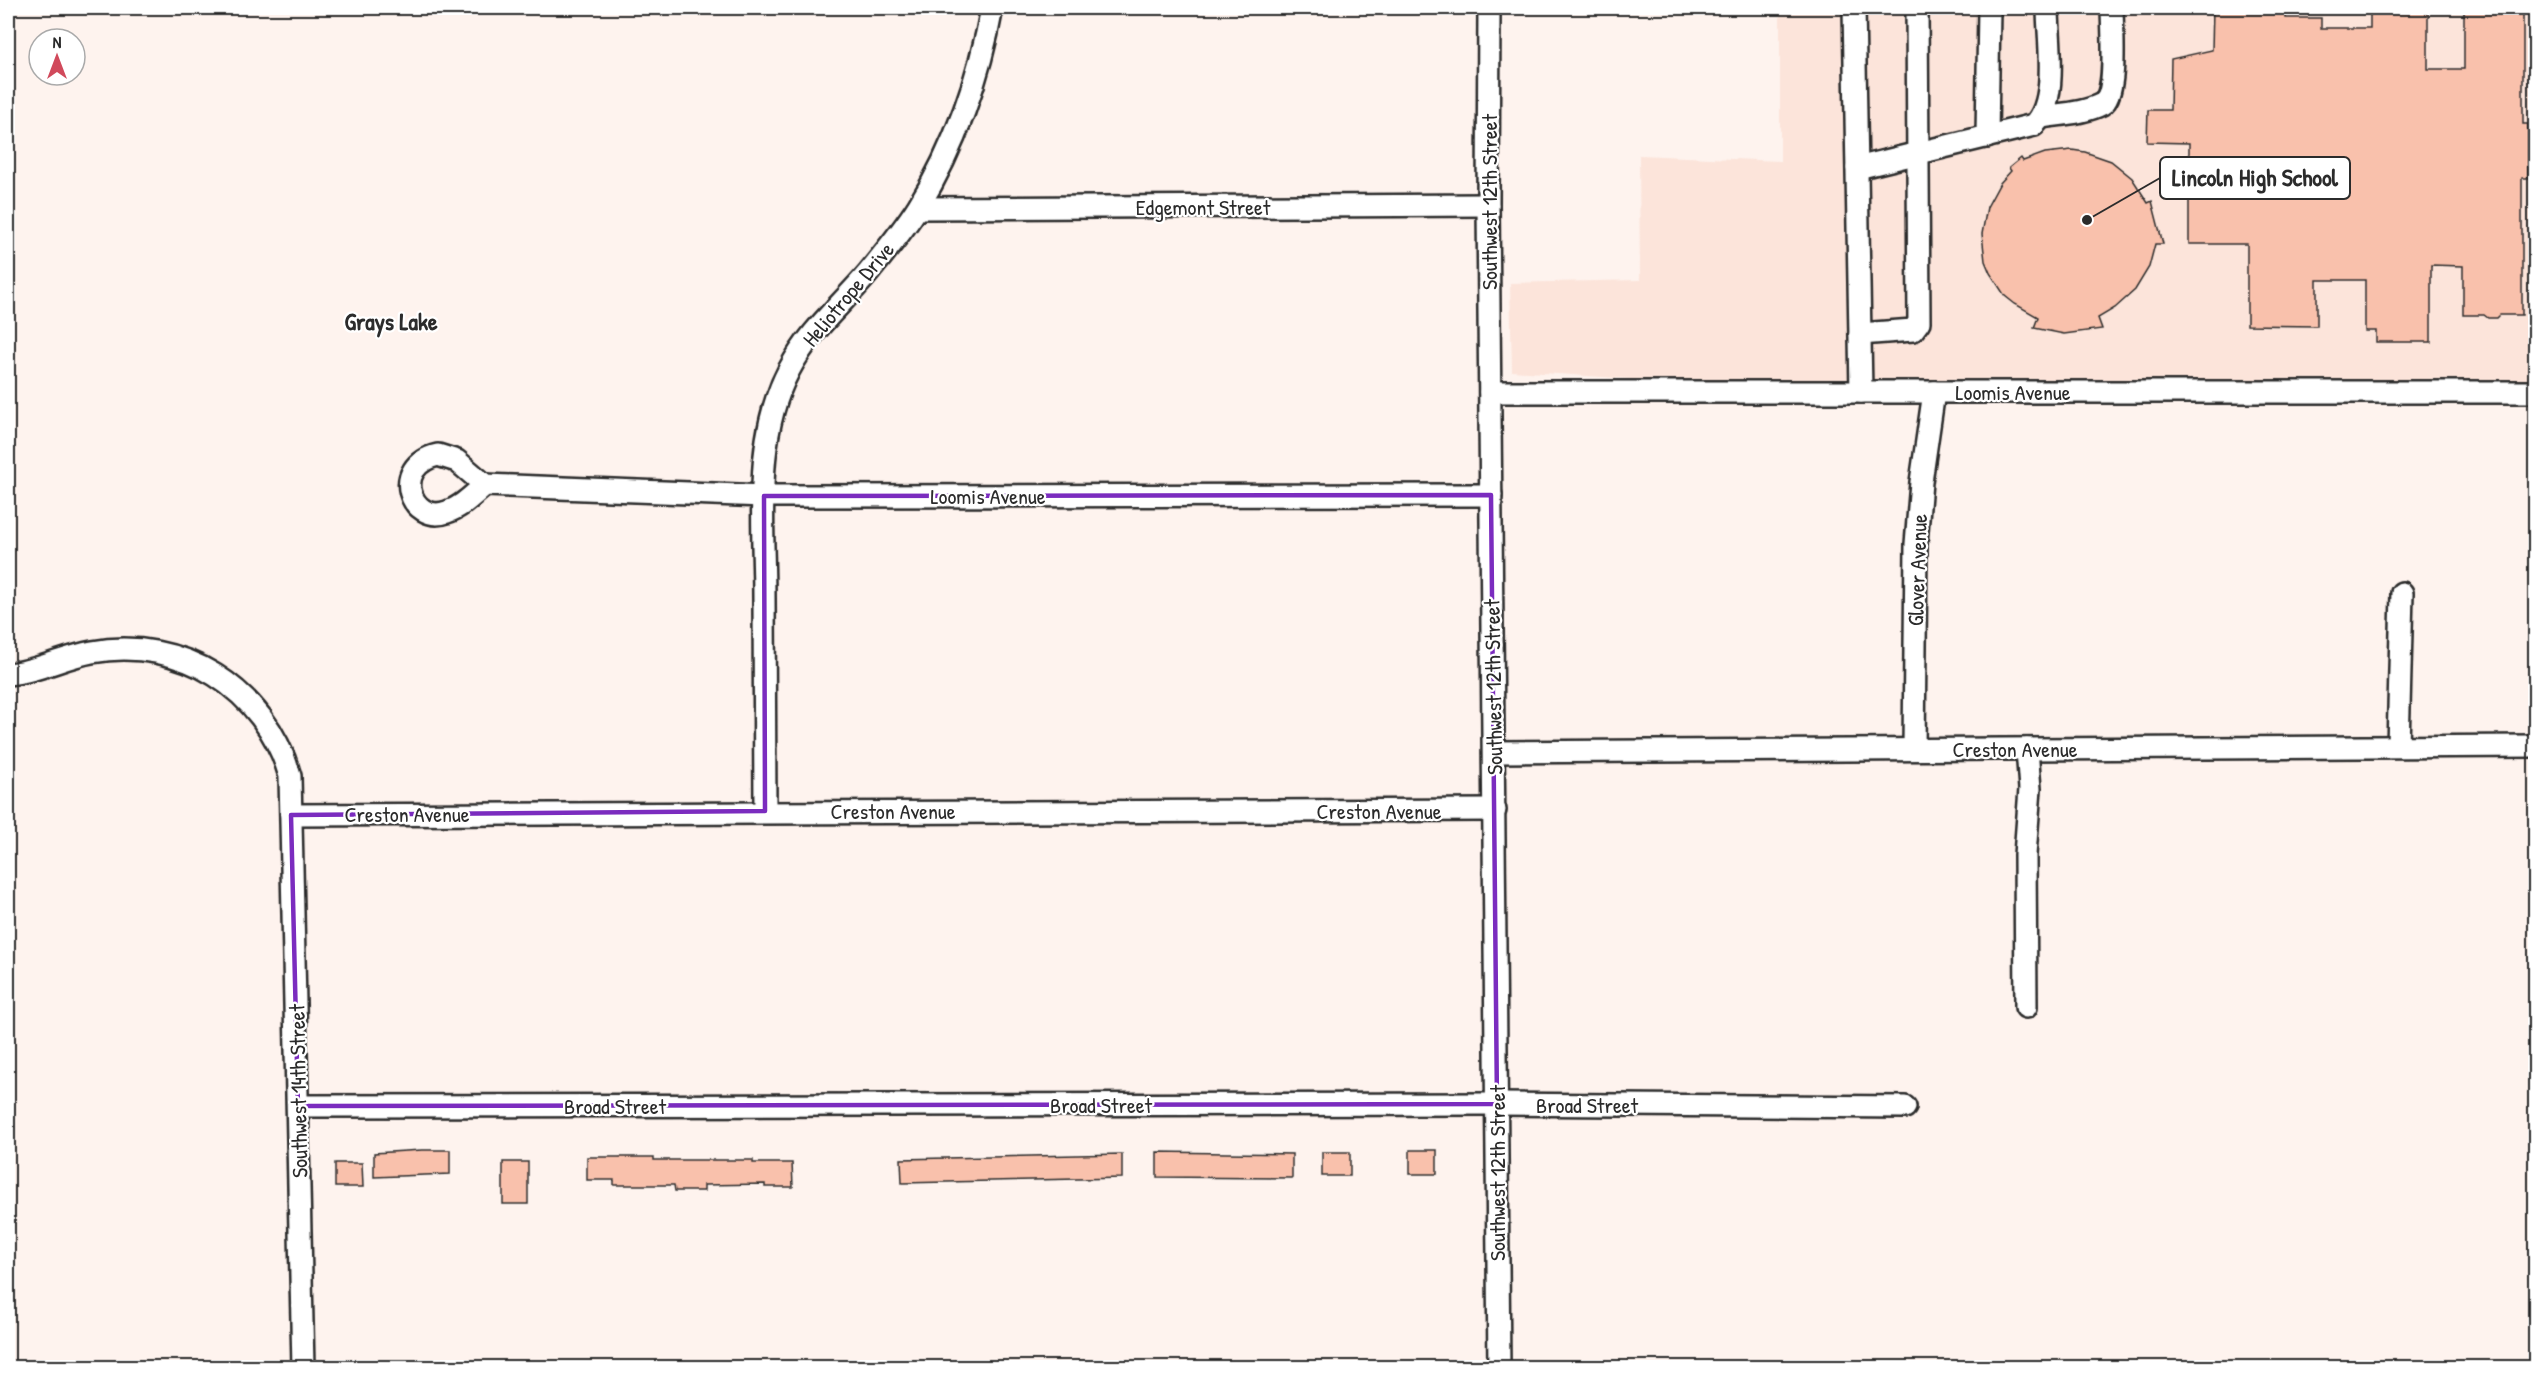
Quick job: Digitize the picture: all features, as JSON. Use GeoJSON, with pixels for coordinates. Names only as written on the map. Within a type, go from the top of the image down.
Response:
{"type":"FeatureCollection","features":[{"type":"Feature","properties":{"kind":"street","name":"Heliotrope Drive"},"geometry":{"type":"LineString","coordinates":[[765,812],[764,496],[766,444],[779,394],[789,370],[817,327],[868,273],[918,208],[938,170],[967,100],[992,8]]}},
{"type":"Feature","properties":{"kind":"street","name":"Southwest 12th Street"},"geometry":{"type":"LineString","coordinates":[[1489,8],[1488,206],[1495,810],[1498,1368]]}},
{"type":"Feature","properties":{"kind":"street"},"geometry":{"type":"LineString","coordinates":[[1854,8],[1861,392]]}},
{"type":"Feature","properties":{"kind":"street"},"geometry":{"type":"LineString","coordinates":[[1860,334],[1913,330],[1919,321],[1917,8]]}},
{"type":"Feature","properties":{"kind":"street"},"geometry":{"type":"LineString","coordinates":[[1987,137],[1989,8]]}},
{"type":"Feature","properties":{"kind":"street"},"geometry":{"type":"LineString","coordinates":[[2042,117],[2049,90],[2048,8]]}},
{"type":"Feature","properties":{"kind":"street"},"geometry":{"type":"LineString","coordinates":[[1857,168],[2023,129],[2042,117],[2088,109],[2104,103],[2109,96],[2113,70],[2112,8]]}},
{"type":"Feature","properties":{"kind":"street","name":"Edgemont Street"},"geometry":{"type":"LineString","coordinates":[[918,208],[1488,206]]}},
{"type":"Feature","properties":{"kind":"street","name":"Loomis Avenue"},"geometry":{"type":"LineString","coordinates":[[1490,392],[2535,392]]}},
{"type":"Feature","properties":{"kind":"street","name":"Glover Avenue"},"geometry":{"type":"LineString","coordinates":[[1914,749],[1916,544],[1921,482],[1934,392]]}},
{"type":"Feature","properties":{"kind":"street","name":"Loomis Avenue"},"geometry":{"type":"LineString","coordinates":[[485,485],[764,496],[1491,495]]}},
{"type":"Feature","properties":{"kind":"street"},"geometry":{"type":"LineString","coordinates":[[2398,746],[2402,593]]}},
{"type":"Feature","properties":{"kind":"street","name":"Southwest 14th Street"},"geometry":{"type":"LineString","coordinates":[[8,675],[91,652],[121,648],[154,650],[205,669],[237,691],[260,715],[278,742],[290,776],[303,1368]]}},
{"type":"Feature","properties":{"kind":"street","name":"Creston Avenue"},"geometry":{"type":"LineString","coordinates":[[1494,752],[2535,746]]}},
{"type":"Feature","properties":{"kind":"street"},"geometry":{"type":"LineString","coordinates":[[2026,1007],[2025,855],[2030,789],[2027,749]]}},
{"type":"Feature","properties":{"kind":"street","name":"Creston Avenue"},"geometry":{"type":"LineString","coordinates":[[291,815],[1495,810]]}},
{"type":"Feature","properties":{"kind":"street","name":"Broad Street"},"geometry":{"type":"LineString","coordinates":[[298,1106],[1497,1104],[1905,1107]]}},
{"type":"Feature","properties":{"kind":"highlighted area"},"geometry":{"type":"Polygon","coordinates":[[[1491,495],[1497,1104],[298,1106],[291,815],[765,811],[764,496],[1491,495]]]}},
{"type":"Feature","properties":{"kind":"shaded area"},"geometry":{"type":"Polygon","coordinates":[[[1780,8],[2535,8],[2535,392],[1823,392],[1512,371],[1510,283],[1640,280],[1639,155],[1780,161],[1780,8]]]}},
{"type":"Feature","properties":{"kind":"building"},"geometry":{"type":"Polygon","coordinates":[[[2213,8],[2285,8],[2285,18],[2321,18],[2321,28],[2370,28],[2370,8],[2428,8],[2428,69],[2464,69],[2464,8],[2523,8],[2523,124],[2528,124],[2528,178],[2522,178],[2522,315],[2500,315],[2497,318],[2488,318],[2484,315],[2463,315],[2463,266],[2431,265],[2431,342],[2376,342],[2376,331],[2365,331],[2365,280],[2317,280],[2317,326],[2247,325],[2247,244],[2189,244],[2189,143],[2147,142],[2148,110],[2170,110],[2171,59],[2212,50],[2213,8]]]}},
{"type":"Feature","properties":{"kind":"building"},"geometry":{"type":"Polygon","coordinates":[[[2072,150],[2111,161],[2132,178],[2148,203],[2152,201],[2163,244],[2155,244],[2149,267],[2135,290],[2115,308],[2098,318],[2102,329],[2064,334],[2034,328],[2038,317],[2005,296],[1985,261],[1982,234],[1987,207],[2000,183],[2011,171],[2009,168],[2021,158],[2023,161],[2045,153],[2072,150]]]}},
{"type":"Feature","properties":{"kind":"building"},"geometry":{"type":"Polygon","coordinates":[[[450,1150],[450,1174],[374,1177],[374,1153],[450,1150]]]}},
{"type":"Feature","properties":{"kind":"building"},"geometry":{"type":"Polygon","coordinates":[[[1410,1150],[1437,1150],[1437,1174],[1410,1174],[1410,1150]]]}},
{"type":"Feature","properties":{"kind":"building"},"geometry":{"type":"Polygon","coordinates":[[[1157,1152],[1292,1154],[1292,1178],[1157,1177],[1157,1152]]]}},
{"type":"Feature","properties":{"kind":"building"},"geometry":{"type":"Polygon","coordinates":[[[1322,1152],[1350,1152],[1350,1176],[1322,1176],[1322,1152]]]}},
{"type":"Feature","properties":{"kind":"building"},"geometry":{"type":"Polygon","coordinates":[[[1122,1154],[1122,1178],[902,1183],[901,1159],[1122,1154]]]}},
{"type":"Feature","properties":{"kind":"building"},"geometry":{"type":"Polygon","coordinates":[[[587,1157],[654,1157],[654,1160],[753,1160],[753,1163],[792,1163],[793,1187],[765,1187],[765,1184],[704,1185],[704,1191],[675,1191],[674,1185],[614,1185],[614,1180],[587,1180],[587,1157]]]}},
{"type":"Feature","properties":{"kind":"building"},"geometry":{"type":"Polygon","coordinates":[[[503,1162],[528,1162],[528,1204],[503,1204],[503,1162]]]}},
{"type":"Feature","properties":{"kind":"building"},"geometry":{"type":"Polygon","coordinates":[[[335,1163],[362,1163],[363,1187],[335,1187],[335,1163]]]}},
{"type":"Feature","properties":{"kind":"place","name":"Lincoln High School"},"geometry":{"type":"Point","coordinates":[2087,220]}},
{"type":"Feature","properties":{"kind":"district","name":"Grays Lake"},"geometry":{"type":"Point","coordinates":[391,322]}}]}
